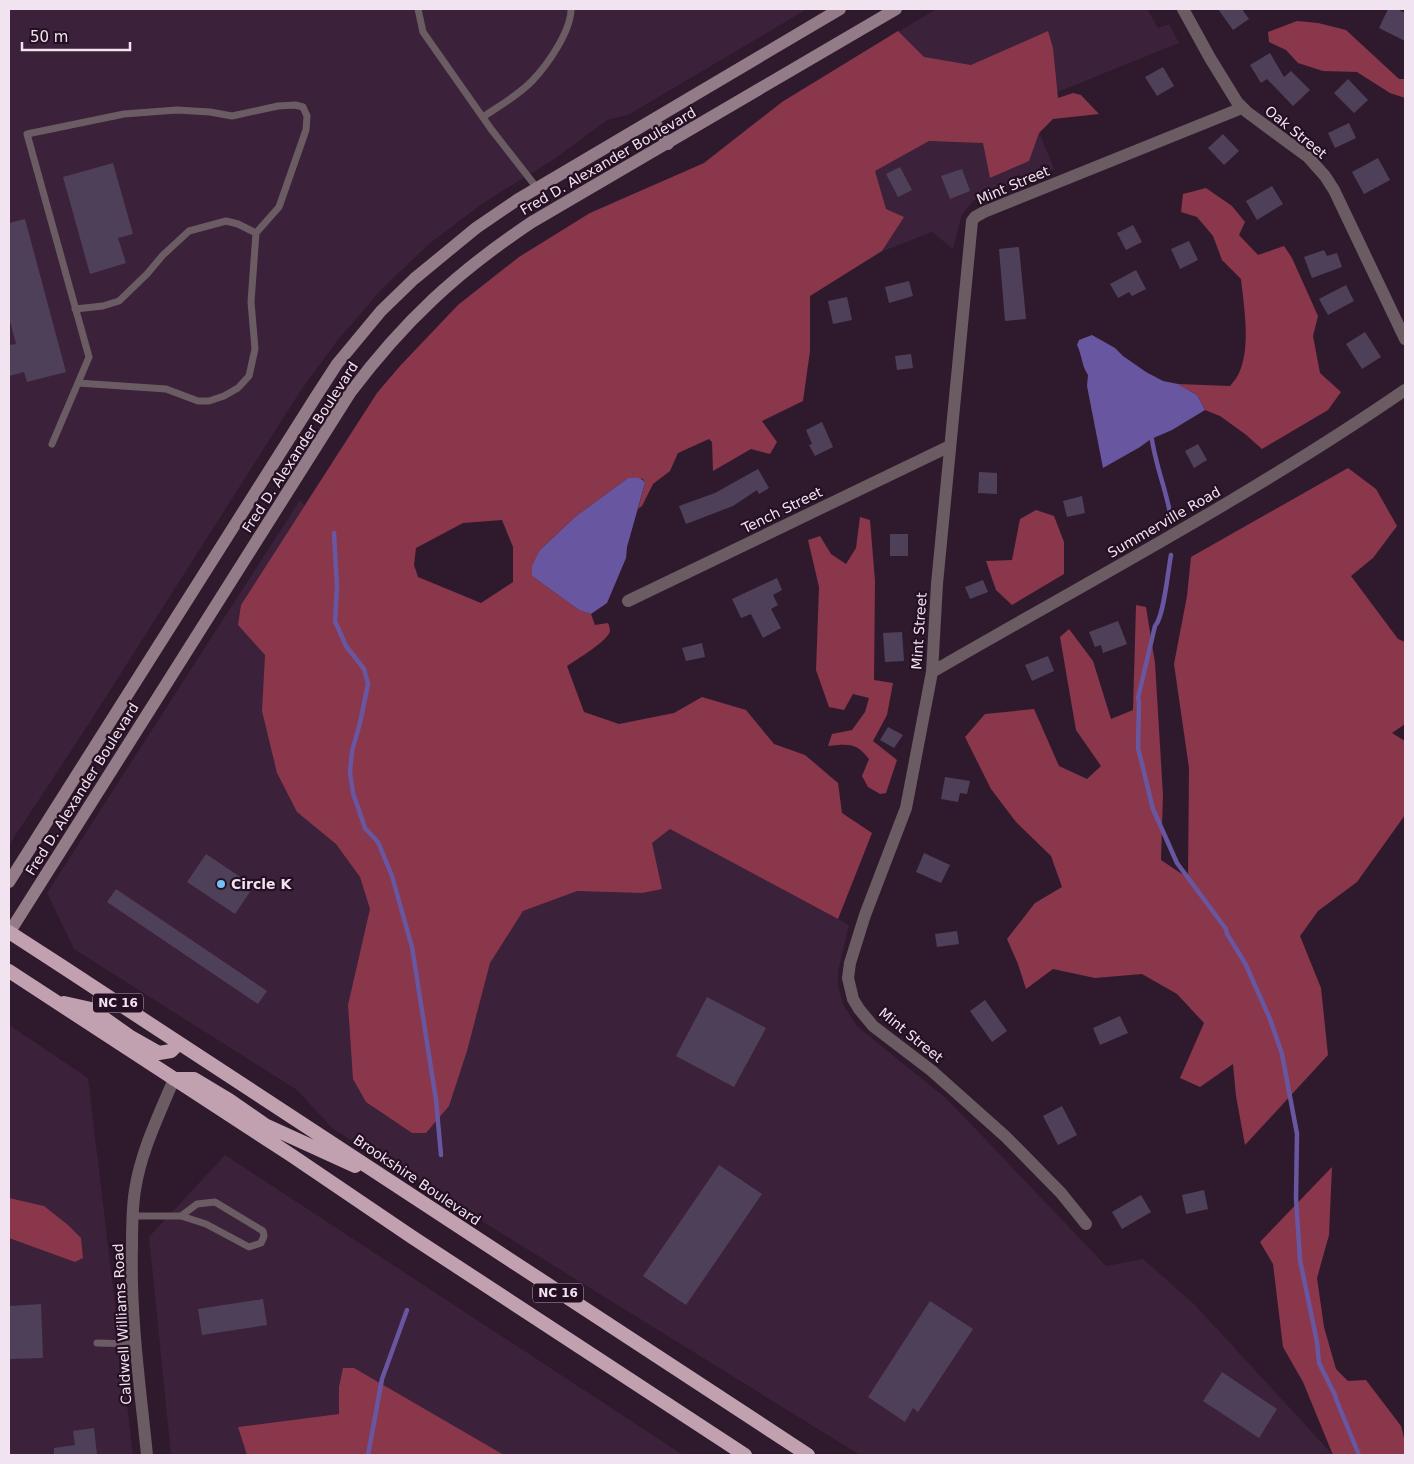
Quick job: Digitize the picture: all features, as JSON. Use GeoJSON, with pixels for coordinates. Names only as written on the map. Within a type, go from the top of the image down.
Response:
{"type":"FeatureCollection","features":[{"type":"Feature","properties":{"kind":"highway","name":"Brookshire Boulevard"},"geometry":{"type":"LineString","coordinates":[[9,933],[808,1455]]}},
{"type":"Feature","properties":{"kind":"highway","name":"NC 16"},"geometry":{"type":"LineString","coordinates":[[9,971],[745,1455]]}},
{"type":"Feature","properties":{"kind":"highway"},"geometry":{"type":"LineString","coordinates":[[54,1000],[91,1009],[129,1036],[159,1053],[171,1050],[179,1043]]}},
{"type":"Feature","properties":{"kind":"highway"},"geometry":{"type":"LineString","coordinates":[[174,1079],[194,1079],[229,1100],[264,1125],[390,1181]]}},
{"type":"Feature","properties":{"kind":"main road","name":"Fred D. Alexander Boulevard"},"geometry":{"type":"LineString","coordinates":[[9,882],[337,364],[381,311],[414,279],[476,228],[516,200],[840,9]]}},
{"type":"Feature","properties":{"kind":"main road","name":"Fred D. Alexander Boulevard"},"geometry":{"type":"LineString","coordinates":[[9,933],[350,393],[404,326],[433,298],[497,245],[532,222],[896,9]]}},
{"type":"Feature","properties":{"kind":"main road"},"geometry":{"type":"LineString","coordinates":[[653,120],[668,144]]}},
{"type":"Feature","properties":{"kind":"street","name":"Oak Street"},"geometry":{"type":"LineString","coordinates":[[1183,9],[1232,95],[1242,108],[1308,158],[1325,176],[1334,190],[1405,339]]}},
{"type":"Feature","properties":{"kind":"street","name":"Mint Street"},"geometry":{"type":"LineString","coordinates":[[1086,1224],[1061,1193],[1006,1136],[932,1071],[873,1026],[858,1009],[850,989],[848,978],[850,963],[865,915],[906,808],[932,672],[937,584],[972,221],[975,217],[1106,162],[1242,108]]}},
{"type":"Feature","properties":{"kind":"street","name":"Summerville Road"},"geometry":{"type":"LineString","coordinates":[[932,672],[1288,466],[1405,390]]}},
{"type":"Feature","properties":{"kind":"street","name":"Tench Street"},"geometry":{"type":"LineString","coordinates":[[628,601],[950,446]]}},
{"type":"Feature","properties":{"kind":"street","name":"Caldwell Williams Road"},"geometry":{"type":"LineString","coordinates":[[147,1455],[135,1344],[131,1270],[132,1216],[138,1177],[151,1133],[174,1079]]}},
{"type":"Feature","properties":{"kind":"lane"},"geometry":{"type":"LineString","coordinates":[[418,9],[423,32],[483,117],[537,188]]}},
{"type":"Feature","properties":{"kind":"lane"},"geometry":{"type":"LineString","coordinates":[[483,117],[534,80],[557,48],[571,18],[571,9]]}},
{"type":"Feature","properties":{"kind":"lane"},"geometry":{"type":"LineString","coordinates":[[52,444],[89,357],[27,134],[124,114],[177,110],[210,112],[232,116],[278,106],[295,105],[303,107],[307,116],[306,130],[280,207],[256,233],[251,302],[255,350],[249,376],[238,388],[209,402],[166,389],[78,383]]}},
{"type":"Feature","properties":{"kind":"lane"},"geometry":{"type":"LineString","coordinates":[[76,309],[103,306],[119,301],[189,231],[226,221],[238,224],[256,233]]}},
{"type":"Feature","properties":{"kind":"lane"},"geometry":{"type":"LineString","coordinates":[[132,1216],[181,1216],[206,1224],[249,1247],[261,1243],[264,1236],[263,1231],[215,1202],[197,1204],[181,1216]]}},
{"type":"Feature","properties":{"kind":"lane"},"geometry":{"type":"LineString","coordinates":[[97,1343],[135,1344]]}},
{"type":"Feature","properties":{"kind":"shaded area"},"geometry":{"type":"Polygon","coordinates":[[[9,9],[807,9],[628,115],[607,120],[556,158],[483,203],[429,244],[381,290],[337,341],[301,390],[88,725],[9,845],[9,9]]]}},
{"type":"Feature","properties":{"kind":"shaded area"},"geometry":{"type":"Polygon","coordinates":[[[936,9],[1147,9],[1158,28],[1169,24],[1179,43],[1028,104],[1054,169],[999,189],[973,201],[962,214],[953,249],[932,232],[686,328],[703,398],[352,581],[503,738],[849,925],[838,972],[838,987],[844,1006],[857,1026],[948,1100],[1106,1266],[1143,1259],[1195,1305],[1333,1455],[860,1455],[333,1129],[297,1090],[74,949],[47,893],[300,500],[304,505],[377,393],[458,305],[519,257],[590,213],[704,163],[782,102],[936,9]]]}},
{"type":"Feature","properties":{"kind":"shaded area"},"geometry":{"type":"Polygon","coordinates":[[[1297,21],[1318,23],[1346,30],[1399,79],[1405,79],[1405,98],[1390,93],[1357,72],[1323,71],[1298,63],[1286,50],[1269,42],[1268,32],[1297,21]]]}},
{"type":"Feature","properties":{"kind":"shaded area"},"geometry":{"type":"Polygon","coordinates":[[[898,31],[924,57],[971,65],[1048,31],[1053,48],[1058,98],[1073,93],[1081,95],[1099,114],[1053,119],[1039,133],[1029,161],[990,178],[983,143],[929,141],[875,171],[886,209],[904,217],[882,251],[810,296],[810,351],[803,401],[762,421],[777,442],[770,454],[751,449],[713,471],[712,442],[709,439],[678,453],[670,471],[653,484],[642,506],[638,509],[645,483],[643,479],[628,478],[576,516],[540,550],[532,576],[579,610],[591,614],[595,625],[608,623],[609,626],[610,631],[604,639],[592,650],[567,666],[584,712],[619,724],[674,713],[702,697],[746,710],[774,744],[805,755],[838,783],[842,813],[872,833],[838,919],[670,829],[652,843],[662,889],[642,893],[577,891],[523,911],[490,963],[467,1051],[449,1106],[426,1133],[412,1133],[366,1102],[353,1079],[348,1005],[370,909],[360,877],[336,844],[297,812],[277,773],[262,711],[265,655],[238,625],[241,605],[377,393],[458,305],[519,257],[590,213],[704,163],[782,102],[898,31]],[[502,520],[463,523],[416,548],[414,565],[418,577],[481,603],[513,582],[513,547],[502,520]]]}},
{"type":"Feature","properties":{"kind":"shaded area"},"geometry":{"type":"Polygon","coordinates":[[[1206,188],[1232,206],[1245,222],[1239,235],[1258,255],[1284,246],[1292,258],[1318,316],[1313,336],[1320,373],[1341,392],[1328,410],[1262,449],[1220,416],[1205,410],[1197,395],[1178,384],[1230,386],[1239,373],[1245,351],[1246,327],[1241,279],[1222,260],[1213,236],[1197,217],[1181,212],[1183,194],[1206,188]]]}},
{"type":"Feature","properties":{"kind":"shaded area"},"geometry":{"type":"Polygon","coordinates":[[[1092,335],[1115,348],[1146,372],[1163,381],[1178,384],[1197,395],[1205,410],[1103,468],[1087,386],[1088,375],[1077,345],[1079,340],[1092,335]]]}},
{"type":"Feature","properties":{"kind":"shaded area"},"geometry":{"type":"Polygon","coordinates":[[[1348,468],[1376,489],[1397,526],[1373,558],[1351,576],[1398,639],[1405,642],[1405,724],[1392,733],[1405,741],[1405,815],[1357,882],[1318,911],[1300,936],[1321,988],[1328,1055],[1245,1145],[1236,1096],[1233,1064],[1200,1087],[1180,1078],[1204,1023],[1177,994],[1142,974],[1095,978],[1053,969],[1026,989],[1007,939],[1035,903],[1062,887],[1051,856],[1016,822],[991,789],[965,737],[985,714],[1034,709],[1059,766],[1087,779],[1101,766],[1076,730],[1060,637],[1069,629],[1093,661],[1111,719],[1133,710],[1136,605],[1146,607],[1155,663],[1163,795],[1161,860],[1188,878],[1189,768],[1174,664],[1187,596],[1191,557],[1348,468]]]}},
{"type":"Feature","properties":{"kind":"shaded area"},"geometry":{"type":"Polygon","coordinates":[[[628,478],[640,478],[645,483],[627,547],[626,558],[607,603],[591,614],[579,610],[532,576],[532,566],[540,550],[576,516],[628,478]]]}},
{"type":"Feature","properties":{"kind":"shaded area"},"geometry":{"type":"Polygon","coordinates":[[[1036,510],[1054,516],[1064,542],[1064,574],[1012,605],[996,590],[986,561],[1012,560],[1020,519],[1036,510]]]}},
{"type":"Feature","properties":{"kind":"shaded area"},"geometry":{"type":"Polygon","coordinates":[[[860,517],[870,520],[875,581],[874,680],[893,683],[887,715],[873,741],[897,760],[886,793],[880,794],[868,787],[862,776],[869,759],[864,753],[851,745],[828,746],[832,734],[852,730],[865,712],[869,698],[853,694],[844,710],[829,707],[816,670],[819,587],[808,540],[820,536],[831,554],[846,564],[856,548],[860,517]]]}},
{"type":"Feature","properties":{"kind":"shaded area"},"geometry":{"type":"Polygon","coordinates":[[[9,1025],[88,1078],[133,1455],[9,1455],[9,1025]]]}},
{"type":"Feature","properties":{"kind":"shaded area"},"geometry":{"type":"Polygon","coordinates":[[[225,1155],[683,1455],[171,1455],[149,1237],[225,1155]]]}},
{"type":"Feature","properties":{"kind":"shaded area"},"geometry":{"type":"Polygon","coordinates":[[[1332,1167],[1329,1235],[1317,1278],[1324,1327],[1336,1369],[1348,1381],[1366,1380],[1401,1426],[1405,1442],[1405,1455],[1333,1455],[1303,1382],[1283,1347],[1273,1264],[1260,1242],[1332,1167]]]}},
{"type":"Feature","properties":{"kind":"shaded area"},"geometry":{"type":"Polygon","coordinates":[[[9,1198],[44,1206],[68,1225],[81,1238],[83,1258],[75,1262],[9,1238],[9,1198]]]}},
{"type":"Feature","properties":{"kind":"shaded area"},"geometry":{"type":"Polygon","coordinates":[[[343,1368],[354,1368],[504,1455],[247,1455],[238,1427],[339,1414],[339,1387],[343,1368]]]}},
{"type":"Feature","properties":{"kind":"building"},"geometry":{"type":"Polygon","coordinates":[[[1218,9],[1242,9],[1249,19],[1233,30],[1218,9]]]}},
{"type":"Feature","properties":{"kind":"building"},"geometry":{"type":"Polygon","coordinates":[[[1388,9],[1397,9],[1405,13],[1405,41],[1379,28],[1388,9]]]}},
{"type":"Feature","properties":{"kind":"building"},"geometry":{"type":"Polygon","coordinates":[[[1270,53],[1284,77],[1291,71],[1310,90],[1293,106],[1267,79],[1261,83],[1250,65],[1270,53]]]}},
{"type":"Feature","properties":{"kind":"building"},"geometry":{"type":"Polygon","coordinates":[[[1163,67],[1174,86],[1157,96],[1145,77],[1163,67]]]}},
{"type":"Feature","properties":{"kind":"building"},"geometry":{"type":"Polygon","coordinates":[[[1348,79],[1368,100],[1354,113],[1334,93],[1348,79]]]}},
{"type":"Feature","properties":{"kind":"building"},"geometry":{"type":"Polygon","coordinates":[[[1349,123],[1356,138],[1335,148],[1328,133],[1349,123]]]}},
{"type":"Feature","properties":{"kind":"building"},"geometry":{"type":"Polygon","coordinates":[[[1223,134],[1239,151],[1224,165],[1208,148],[1223,134]]]}},
{"type":"Feature","properties":{"kind":"building"},"geometry":{"type":"Polygon","coordinates":[[[1378,158],[1390,180],[1364,194],[1352,172],[1378,158]]]}},
{"type":"Feature","properties":{"kind":"building"},"geometry":{"type":"Polygon","coordinates":[[[113,163],[133,234],[118,238],[126,263],[90,274],[63,177],[113,163]]]}},
{"type":"Feature","properties":{"kind":"building"},"geometry":{"type":"Polygon","coordinates":[[[900,167],[912,190],[898,197],[886,174],[900,167]]]}},
{"type":"Feature","properties":{"kind":"building"},"geometry":{"type":"Polygon","coordinates":[[[962,169],[970,191],[950,199],[941,176],[962,169]]]}},
{"type":"Feature","properties":{"kind":"building"},"geometry":{"type":"Polygon","coordinates":[[[1272,186],[1283,204],[1257,220],[1246,201],[1272,186]]]}},
{"type":"Feature","properties":{"kind":"building"},"geometry":{"type":"Polygon","coordinates":[[[25,219],[66,372],[27,382],[24,372],[9,376],[9,345],[16,344],[9,317],[9,223],[25,219]]]}},
{"type":"Feature","properties":{"kind":"building"},"geometry":{"type":"Polygon","coordinates":[[[1133,225],[1142,242],[1126,250],[1117,233],[1133,225]]]}},
{"type":"Feature","properties":{"kind":"building"},"geometry":{"type":"Polygon","coordinates":[[[1189,241],[1198,260],[1180,269],[1171,249],[1189,241]]]}},
{"type":"Feature","properties":{"kind":"building"},"geometry":{"type":"Polygon","coordinates":[[[1019,247],[1026,319],[1005,321],[999,249],[1019,247]]]}},
{"type":"Feature","properties":{"kind":"building"},"geometry":{"type":"Polygon","coordinates":[[[1324,250],[1327,256],[1337,253],[1342,267],[1312,278],[1304,257],[1324,250]]]}},
{"type":"Feature","properties":{"kind":"building"},"geometry":{"type":"Polygon","coordinates":[[[1136,270],[1146,289],[1132,296],[1129,292],[1118,298],[1110,284],[1136,270]]]}},
{"type":"Feature","properties":{"kind":"building"},"geometry":{"type":"Polygon","coordinates":[[[909,281],[913,296],[889,303],[885,287],[909,281]]]}},
{"type":"Feature","properties":{"kind":"building"},"geometry":{"type":"Polygon","coordinates":[[[1346,285],[1354,301],[1328,315],[1319,299],[1346,285]]]}},
{"type":"Feature","properties":{"kind":"building"},"geometry":{"type":"Polygon","coordinates":[[[847,297],[852,320],[833,324],[828,301],[847,297]]]}},
{"type":"Feature","properties":{"kind":"building"},"geometry":{"type":"Polygon","coordinates":[[[1365,332],[1381,357],[1362,369],[1346,344],[1365,332]]]}},
{"type":"Feature","properties":{"kind":"building"},"geometry":{"type":"Polygon","coordinates":[[[911,354],[913,368],[897,370],[895,356],[911,354]]]}},
{"type":"Feature","properties":{"kind":"building"},"geometry":{"type":"Polygon","coordinates":[[[822,422],[833,447],[815,456],[809,445],[812,444],[806,430],[822,422]]]}},
{"type":"Feature","properties":{"kind":"building"},"geometry":{"type":"Polygon","coordinates":[[[1198,444],[1207,460],[1194,468],[1185,451],[1198,444]]]}},
{"type":"Feature","properties":{"kind":"building"},"geometry":{"type":"Polygon","coordinates":[[[758,469],[769,488],[759,494],[757,490],[733,506],[686,524],[679,506],[715,493],[758,469]]]}},
{"type":"Feature","properties":{"kind":"building"},"geometry":{"type":"Polygon","coordinates":[[[979,472],[997,473],[997,494],[978,493],[979,472]]]}},
{"type":"Feature","properties":{"kind":"building"},"geometry":{"type":"Polygon","coordinates":[[[1082,496],[1085,513],[1067,517],[1063,501],[1082,496]]]}},
{"type":"Feature","properties":{"kind":"building"},"geometry":{"type":"Polygon","coordinates":[[[890,534],[908,534],[908,556],[890,556],[890,534]]]}},
{"type":"Feature","properties":{"kind":"building"},"geometry":{"type":"Polygon","coordinates":[[[777,578],[782,590],[773,595],[778,605],[771,609],[781,628],[763,638],[751,614],[741,618],[732,599],[777,578]]]}},
{"type":"Feature","properties":{"kind":"building"},"geometry":{"type":"Polygon","coordinates":[[[983,580],[988,592],[970,599],[965,587],[983,580]]]}},
{"type":"Feature","properties":{"kind":"building"},"geometry":{"type":"Polygon","coordinates":[[[1118,621],[1127,644],[1103,653],[1101,645],[1095,647],[1089,632],[1118,621]]]}},
{"type":"Feature","properties":{"kind":"building"},"geometry":{"type":"Polygon","coordinates":[[[902,632],[904,661],[885,662],[883,633],[902,632]]]}},
{"type":"Feature","properties":{"kind":"building"},"geometry":{"type":"Polygon","coordinates":[[[702,643],[705,657],[686,661],[682,648],[702,643]]]}},
{"type":"Feature","properties":{"kind":"building"},"geometry":{"type":"Polygon","coordinates":[[[1048,656],[1054,671],[1032,681],[1025,665],[1048,656]]]}},
{"type":"Feature","properties":{"kind":"building"},"geometry":{"type":"Polygon","coordinates":[[[888,727],[903,735],[894,748],[880,740],[888,727]]]}},
{"type":"Feature","properties":{"kind":"building"},"geometry":{"type":"Polygon","coordinates":[[[945,777],[970,781],[967,794],[960,793],[958,802],[941,799],[945,777]]]}},
{"type":"Feature","properties":{"kind":"building"},"geometry":{"type":"Polygon","coordinates":[[[924,853],[950,865],[941,883],[916,872],[924,853]]]}},
{"type":"Feature","properties":{"kind":"building","name":"Circle K"},"geometry":{"type":"Polygon","coordinates":[[[206,854],[254,886],[235,914],[187,882],[206,854]]]}},
{"type":"Feature","properties":{"kind":"building"},"geometry":{"type":"Polygon","coordinates":[[[116,889],[267,991],[258,1004],[107,902],[116,889]]]}},
{"type":"Feature","properties":{"kind":"building"},"geometry":{"type":"Polygon","coordinates":[[[957,931],[959,944],[937,947],[935,934],[957,931]]]}},
{"type":"Feature","properties":{"kind":"building"},"geometry":{"type":"Polygon","coordinates":[[[707,997],[766,1028],[734,1087],[676,1056],[707,997]]]}},
{"type":"Feature","properties":{"kind":"building"},"geometry":{"type":"Polygon","coordinates":[[[985,1000],[1007,1031],[992,1042],[970,1011],[985,1000]]]}},
{"type":"Feature","properties":{"kind":"building"},"geometry":{"type":"Polygon","coordinates":[[[1120,1016],[1128,1033],[1100,1045],[1093,1028],[1120,1016]]]}},
{"type":"Feature","properties":{"kind":"building"},"geometry":{"type":"Polygon","coordinates":[[[1062,1106],[1077,1135],[1058,1145],[1043,1116],[1062,1106]]]}},
{"type":"Feature","properties":{"kind":"building"},"geometry":{"type":"Polygon","coordinates":[[[719,1165],[762,1194],[686,1305],[643,1276],[719,1165]]]}},
{"type":"Feature","properties":{"kind":"building"},"geometry":{"type":"Polygon","coordinates":[[[1204,1190],[1208,1209],[1186,1214],[1182,1195],[1204,1190]]]}},
{"type":"Feature","properties":{"kind":"building"},"geometry":{"type":"Polygon","coordinates":[[[1141,1195],[1151,1212],[1122,1229],[1112,1212],[1141,1195]]]}},
{"type":"Feature","properties":{"kind":"building"},"geometry":{"type":"Polygon","coordinates":[[[263,1299],[267,1325],[202,1335],[198,1309],[263,1299]]]}},
{"type":"Feature","properties":{"kind":"building"},"geometry":{"type":"Polygon","coordinates":[[[930,1301],[973,1329],[918,1412],[913,1408],[905,1422],[868,1397],[930,1301]]]}},
{"type":"Feature","properties":{"kind":"building"},"geometry":{"type":"Polygon","coordinates":[[[41,1304],[43,1358],[9,1359],[9,1306],[41,1304]]]}},
{"type":"Feature","properties":{"kind":"building"},"geometry":{"type":"Polygon","coordinates":[[[1222,1372],[1277,1409],[1259,1438],[1203,1401],[1222,1372]]]}},
{"type":"Feature","properties":{"kind":"building"},"geometry":{"type":"Polygon","coordinates":[[[94,1428],[97,1455],[54,1455],[54,1448],[75,1445],[73,1431],[94,1428]]]}},
{"type":"Feature","properties":{"kind":"waterway"},"geometry":{"type":"LineString","coordinates":[[1151,433],[1170,513]]}},
{"type":"Feature","properties":{"kind":"waterway"},"geometry":{"type":"LineString","coordinates":[[334,533],[337,587],[335,621],[346,646],[364,669],[368,684],[352,751],[350,772],[353,793],[365,828],[378,842],[392,876],[412,947],[436,1100],[441,1155]]}},
{"type":"Feature","properties":{"kind":"waterway"},"geometry":{"type":"LineString","coordinates":[[1171,555],[1161,613],[1155,626],[1138,698],[1138,748],[1153,809],[1177,863],[1226,929],[1227,934],[1245,963],[1270,1019],[1282,1054],[1297,1134],[1296,1198],[1300,1260],[1317,1342],[1319,1363],[1335,1395],[1359,1455]]}},
{"type":"Feature","properties":{"kind":"waterway"},"geometry":{"type":"LineString","coordinates":[[368,1455],[382,1379],[407,1310]]}},
{"type":"Feature","properties":{"kind":"place","name":"Circle K"},"geometry":{"type":"Point","coordinates":[221,884]}}]}
